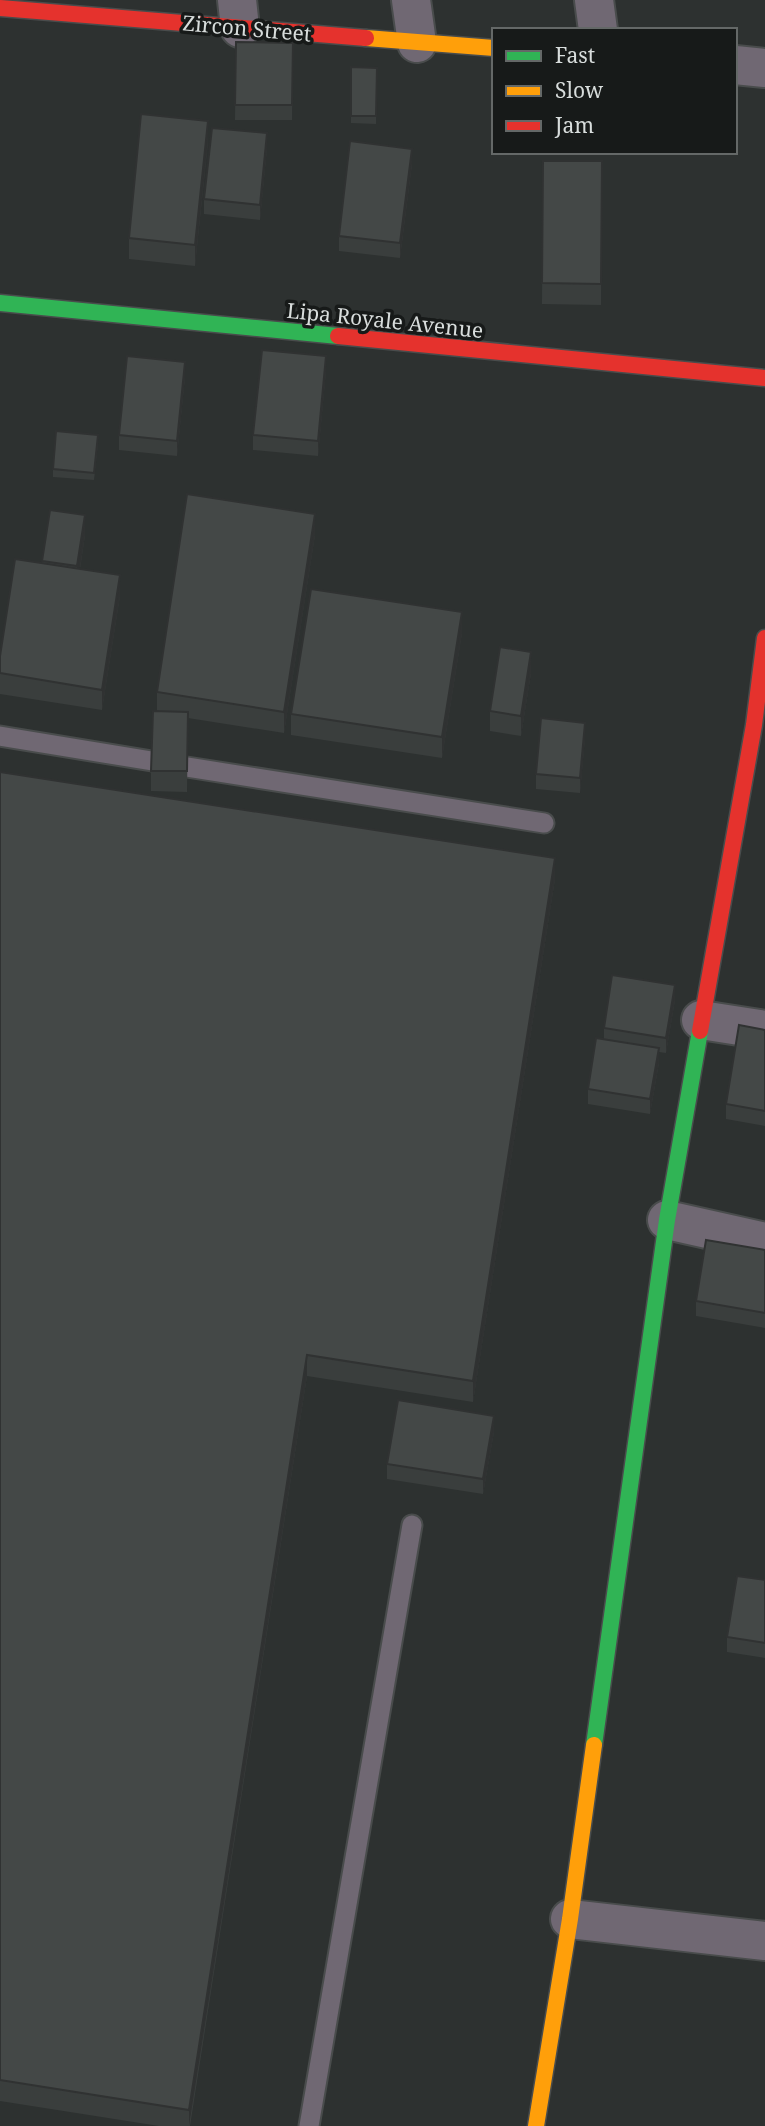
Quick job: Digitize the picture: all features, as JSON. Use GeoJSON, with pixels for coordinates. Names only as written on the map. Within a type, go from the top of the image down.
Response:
{"type":"FeatureCollection","features":[{"type":"Feature","properties":{"kind":"street"},"geometry":{"type":"LineString","coordinates":[[411,0],[417,43]]}},
{"type":"Feature","properties":{"kind":"street"},"geometry":{"type":"LineString","coordinates":[[594,0],[598,28]]}},
{"type":"Feature","properties":{"kind":"street","name":"Zircon Street"},"geometry":{"type":"LineString","coordinates":[[0,8],[239,14],[417,43],[492,48]]}},
{"type":"Feature","properties":{"kind":"street"},"geometry":{"type":"LineString","coordinates":[[737,65],[765,68]]}},
{"type":"Feature","properties":{"kind":"street","name":"Lipa Royale Avenue"},"geometry":{"type":"LineString","coordinates":[[0,303],[765,378]]}},
{"type":"Feature","properties":{"kind":"street"},"geometry":{"type":"LineString","coordinates":[[536,2126],[570,1919],[667,1220],[701,1020],[757,757],[765,638]]}},
{"type":"Feature","properties":{"kind":"street"},"geometry":{"type":"LineString","coordinates":[[701,1020],[765,1030]]}},
{"type":"Feature","properties":{"kind":"street"},"geometry":{"type":"LineString","coordinates":[[667,1220],[765,1242]]}},
{"type":"Feature","properties":{"kind":"street"},"geometry":{"type":"LineString","coordinates":[[570,1919],[765,1941]]}},
{"type":"Feature","properties":{"kind":"lane"},"geometry":{"type":"LineString","coordinates":[[0,736],[152,761]]}},
{"type":"Feature","properties":{"kind":"lane"},"geometry":{"type":"LineString","coordinates":[[187,767],[544,823]]}},
{"type":"Feature","properties":{"kind":"lane"},"geometry":{"type":"LineString","coordinates":[[309,2126],[412,1525]]}},
{"type":"Feature","properties":{"kind":"building"},"geometry":{"type":"Polygon","coordinates":[[[236,42],[293,43],[292,105],[235,105],[236,42]]]}},
{"type":"Feature","properties":{"kind":"building"},"geometry":{"type":"Polygon","coordinates":[[[351,67],[377,68],[376,116],[351,116],[351,67]]]}},
{"type":"Feature","properties":{"kind":"building"},"geometry":{"type":"Polygon","coordinates":[[[141,114],[208,121],[195,245],[129,238],[141,114]]]}},
{"type":"Feature","properties":{"kind":"building"},"geometry":{"type":"Polygon","coordinates":[[[212,128],[267,133],[260,205],[204,199],[212,128]]]}},
{"type":"Feature","properties":{"kind":"building"},"geometry":{"type":"Polygon","coordinates":[[[350,141],[412,149],[400,243],[339,236],[350,141]]]}},
{"type":"Feature","properties":{"kind":"building"},"geometry":{"type":"Polygon","coordinates":[[[543,161],[602,161],[601,284],[542,283],[543,161]]]}},
{"type":"Feature","properties":{"kind":"building"},"geometry":{"type":"Polygon","coordinates":[[[262,350],[326,356],[318,441],[253,435],[262,350]]]}},
{"type":"Feature","properties":{"kind":"building"},"geometry":{"type":"Polygon","coordinates":[[[127,356],[185,362],[177,441],[119,435],[127,356]]]}},
{"type":"Feature","properties":{"kind":"building"},"geometry":{"type":"Polygon","coordinates":[[[56,431],[98,435],[94,473],[53,469],[56,431]]]}},
{"type":"Feature","properties":{"kind":"building"},"geometry":{"type":"Polygon","coordinates":[[[187,494],[315,514],[284,712],[157,692],[187,494]]]}},
{"type":"Feature","properties":{"kind":"building"},"geometry":{"type":"Polygon","coordinates":[[[50,510],[85,515],[77,566],[42,561],[50,510]]]}},
{"type":"Feature","properties":{"kind":"building"},"geometry":{"type":"Polygon","coordinates":[[[15,559],[120,575],[102,690],[0,673],[0,656],[15,559]]]}},
{"type":"Feature","properties":{"kind":"building"},"geometry":{"type":"Polygon","coordinates":[[[311,589],[462,612],[442,737],[291,714],[311,589]]]}},
{"type":"Feature","properties":{"kind":"building"},"geometry":{"type":"Polygon","coordinates":[[[500,647],[531,652],[521,716],[490,711],[500,647]]]}},
{"type":"Feature","properties":{"kind":"building"},"geometry":{"type":"Polygon","coordinates":[[[153,711],[188,712],[187,771],[151,771],[153,711]]]}},
{"type":"Feature","properties":{"kind":"building"},"geometry":{"type":"Polygon","coordinates":[[[541,718],[585,723],[580,778],[536,774],[541,718]]]}},
{"type":"Feature","properties":{"kind":"building"},"geometry":{"type":"Polygon","coordinates":[[[0,772],[555,858],[473,1381],[307,1355],[189,2110],[0,2080],[0,772]]]}},
{"type":"Feature","properties":{"kind":"building"},"geometry":{"type":"Polygon","coordinates":[[[612,975],[675,985],[666,1038],[604,1028],[612,975]]]}},
{"type":"Feature","properties":{"kind":"building"},"geometry":{"type":"Polygon","coordinates":[[[739,1025],[765,1030],[765,1111],[726,1104],[739,1025]]]}},
{"type":"Feature","properties":{"kind":"building"},"geometry":{"type":"Polygon","coordinates":[[[596,1038],[659,1048],[650,1099],[588,1089],[596,1038]]]}},
{"type":"Feature","properties":{"kind":"building"},"geometry":{"type":"Polygon","coordinates":[[[706,1240],[765,1250],[765,1313],[696,1301],[706,1240]]]}},
{"type":"Feature","properties":{"kind":"building"},"geometry":{"type":"Polygon","coordinates":[[[398,1400],[494,1416],[483,1479],[387,1464],[398,1400]]]}},
{"type":"Feature","properties":{"kind":"building"},"geometry":{"type":"Polygon","coordinates":[[[737,1576],[765,1580],[765,1643],[727,1637],[737,1576]]]}},
{"type":"Feature","properties":{"kind":"traffic: fast"},"geometry":{"type":"LineString","coordinates":[[0,303],[338,336]]}},
{"type":"Feature","properties":{"kind":"traffic: fast"},"geometry":{"type":"LineString","coordinates":[[594,1745],[667,1220],[700,1031]]}},
{"type":"Feature","properties":{"kind":"traffic: slow"},"geometry":{"type":"LineString","coordinates":[[366,38],[492,48]]}},
{"type":"Feature","properties":{"kind":"traffic: slow"},"geometry":{"type":"LineString","coordinates":[[536,2126],[570,1919],[594,1745]]}},
{"type":"Feature","properties":{"kind":"traffic: jam"},"geometry":{"type":"LineString","coordinates":[[0,8],[366,38]]}},
{"type":"Feature","properties":{"kind":"traffic: jam"},"geometry":{"type":"LineString","coordinates":[[338,336],[765,378]]}},
{"type":"Feature","properties":{"kind":"traffic: jam"},"geometry":{"type":"LineString","coordinates":[[700,1031],[754,725],[765,638]]}}]}
